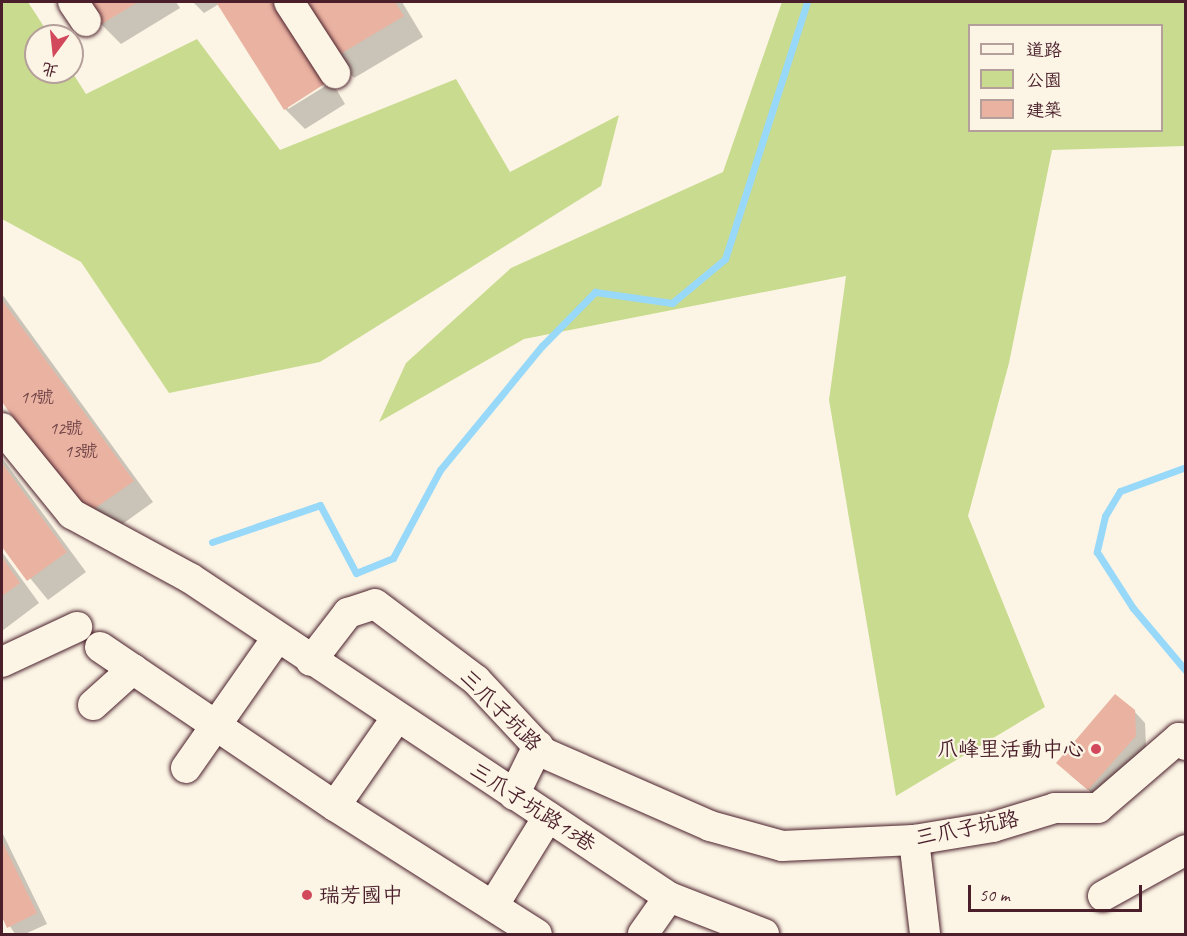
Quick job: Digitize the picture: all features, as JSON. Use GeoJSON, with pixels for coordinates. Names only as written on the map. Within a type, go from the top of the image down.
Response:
{"type":"FeatureCollection","features":[{"type":"Feature","properties":{"kind":"street"},"geometry":{"type":"LineString","coordinates":[[289,2],[335,74]]}},
{"type":"Feature","properties":{"kind":"street"},"geometry":{"type":"LineString","coordinates":[[2,428],[72,514],[168,564],[311,661]]}},
{"type":"Feature","properties":{"kind":"street","name":"三爪子坑路"},"geometry":{"type":"LineString","coordinates":[[311,661],[348,613],[375,604],[476,680],[544,753],[710,826],[782,846],[914,840],[993,827],[1055,808],[1098,808],[1179,738],[1185,745]]}},
{"type":"Feature","properties":{"kind":"street"},"geometry":{"type":"LineString","coordinates":[[2,662],[77,627]]}},
{"type":"Feature","properties":{"kind":"street"},"geometry":{"type":"LineString","coordinates":[[186,768],[278,638]]}},
{"type":"Feature","properties":{"kind":"street"},"geometry":{"type":"LineString","coordinates":[[100,647],[335,806],[537,934]]}},
{"type":"Feature","properties":{"kind":"street","name":"三爪子坑路13巷"},"geometry":{"type":"LineString","coordinates":[[311,661],[669,897],[764,934]]}},
{"type":"Feature","properties":{"kind":"street"},"geometry":{"type":"LineString","coordinates":[[93,705],[133,669]]}},
{"type":"Feature","properties":{"kind":"street"},"geometry":{"type":"LineString","coordinates":[[335,806],[397,717]]}},
{"type":"Feature","properties":{"kind":"street"},"geometry":{"type":"LineString","coordinates":[[514,795],[538,746]]}},
{"type":"Feature","properties":{"kind":"street"},"geometry":{"type":"LineString","coordinates":[[493,906],[548,817]]}},
{"type":"Feature","properties":{"kind":"street"},"geometry":{"type":"LineString","coordinates":[[914,840],[925,934]]}},
{"type":"Feature","properties":{"kind":"street"},"geometry":{"type":"LineString","coordinates":[[1103,896],[1185,850]]}},
{"type":"Feature","properties":{"kind":"street"},"geometry":{"type":"LineString","coordinates":[[643,934],[669,897]]}},
{"type":"Feature","properties":{"kind":"green space"},"geometry":{"type":"Polygon","coordinates":[[[2,2],[28,2],[42,24],[24,24],[24,84],[80,84],[86,94],[197,39],[280,150],[456,79],[510,172],[619,115],[601,186],[320,362],[169,393],[81,262],[2,219],[2,2]]]}},
{"type":"Feature","properties":{"kind":"green space"},"geometry":{"type":"Polygon","coordinates":[[[782,2],[1185,2],[1185,146],[1052,150],[1009,363],[968,516],[1045,707],[896,796],[829,400],[846,276],[524,339],[379,422],[406,363],[511,268],[723,172],[782,2]]]}},
{"type":"Feature","properties":{"kind":"building"},"geometry":{"type":"Polygon","coordinates":[[[85,2],[138,2],[100,25],[85,2]]]}},
{"type":"Feature","properties":{"kind":"building"},"geometry":{"type":"Polygon","coordinates":[[[216,2],[275,2],[326,83],[284,110],[216,2]]]}},
{"type":"Feature","properties":{"kind":"building"},"geometry":{"type":"Polygon","coordinates":[[[297,2],[395,2],[404,16],[332,59],[297,2]]]}},
{"type":"Feature","properties":{"kind":"building"},"geometry":{"type":"Polygon","coordinates":[[[2,300],[134,481],[84,516],[2,402],[2,300]]]}},
{"type":"Feature","properties":{"kind":"building"},"geometry":{"type":"Polygon","coordinates":[[[2,463],[67,552],[27,581],[2,547],[2,463]]]}},
{"type":"Feature","properties":{"kind":"building"},"geometry":{"type":"Polygon","coordinates":[[[2,557],[20,583],[2,596],[2,557]]]}},
{"type":"Feature","properties":{"kind":"building","name":"爪峰里活動中心"},"geometry":{"type":"Polygon","coordinates":[[[1115,694],[1135,710],[1136,736],[1088,790],[1056,763],[1115,694]]]}},
{"type":"Feature","properties":{"kind":"building"},"geometry":{"type":"Polygon","coordinates":[[[2,841],[37,913],[7,928],[2,917],[2,841]]]}},
{"type":"Feature","properties":{"kind":"waterway"},"geometry":{"type":"LineString","coordinates":[[212,542],[320,505],[356,573],[393,558],[440,470],[542,346],[595,292],[672,303],[725,259],[807,2]]}},
{"type":"Feature","properties":{"kind":"waterway"},"geometry":{"type":"LineString","coordinates":[[1186,467],[1120,491],[1105,516],[1097,552],[1133,608],[1186,671]]}},
{"type":"Feature","properties":{"kind":"place","name":"爪峰里活動中心"},"geometry":{"type":"Point","coordinates":[1096,749]}},
{"type":"Feature","properties":{"kind":"place","name":"瑞芳國中"},"geometry":{"type":"Point","coordinates":[307,895]}}]}
